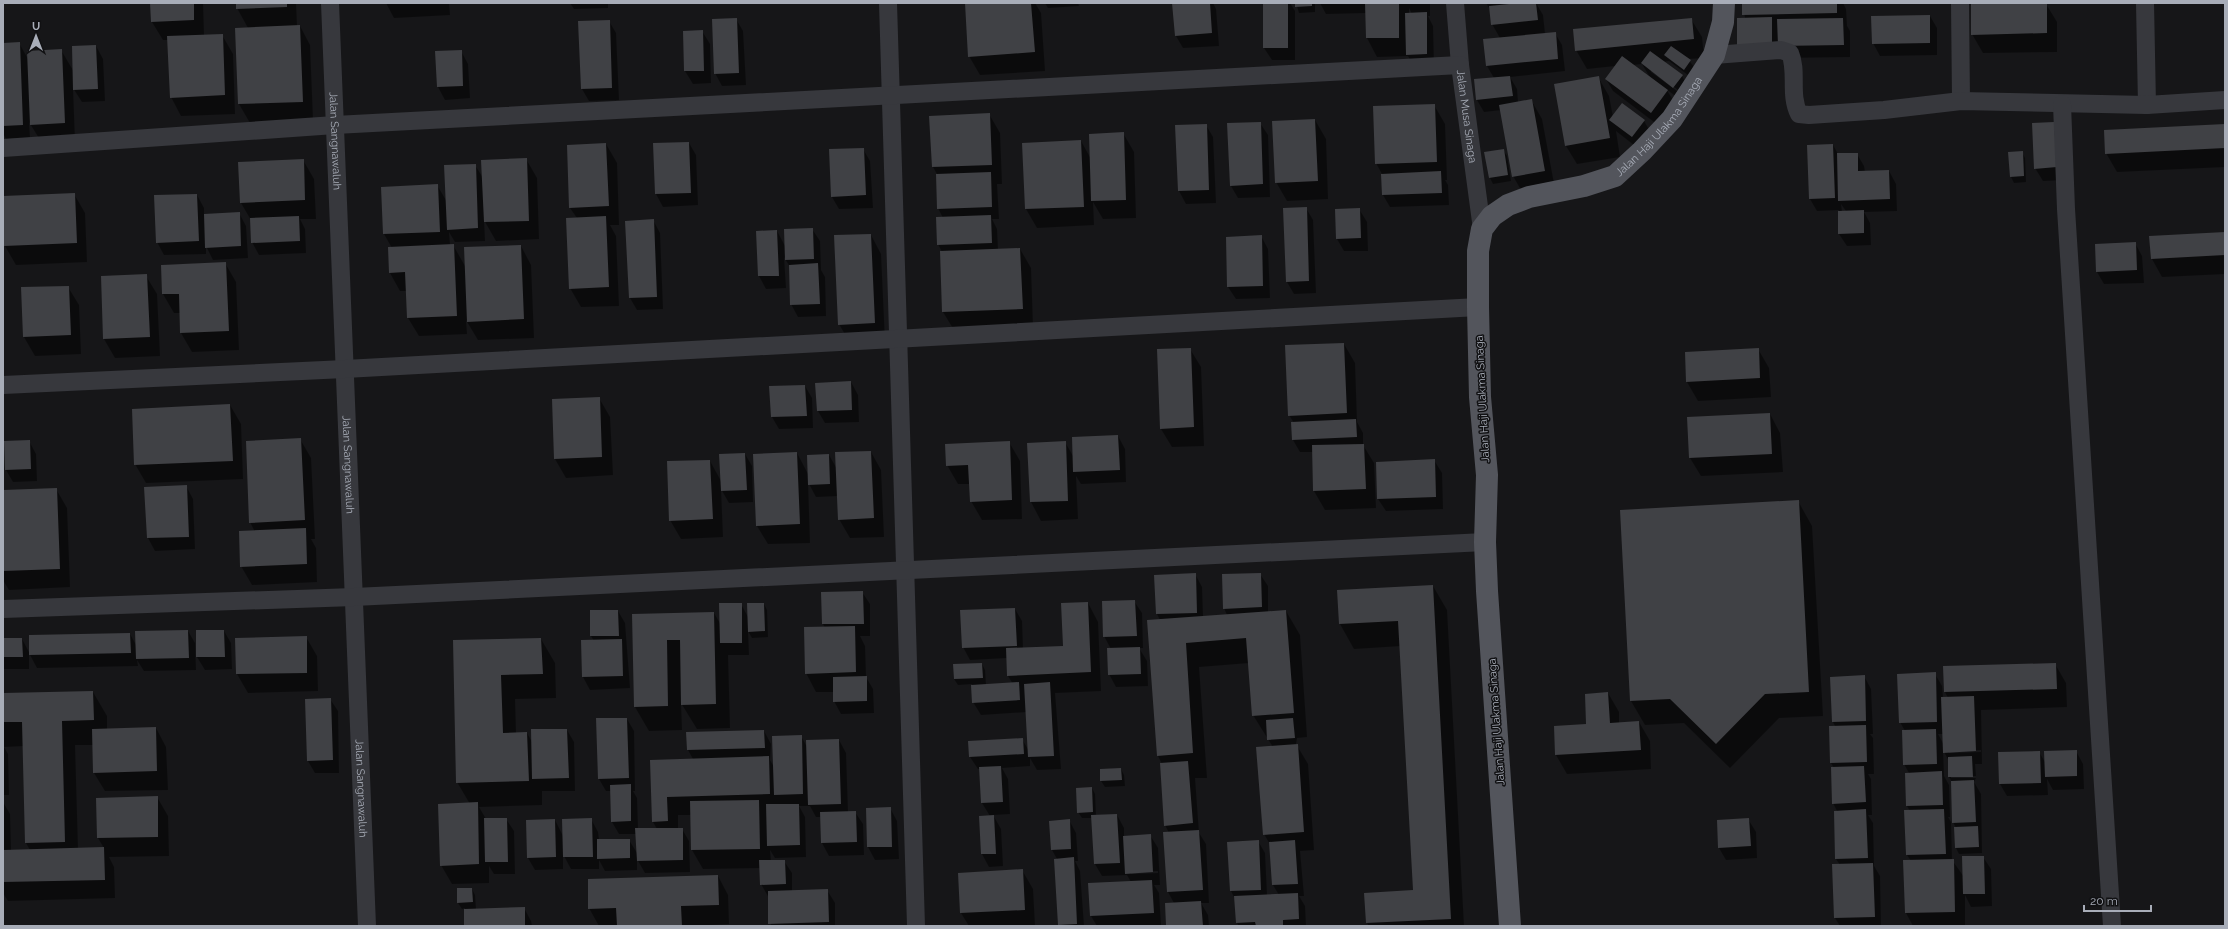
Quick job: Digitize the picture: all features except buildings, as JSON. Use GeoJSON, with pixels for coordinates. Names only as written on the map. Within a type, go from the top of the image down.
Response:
{"type":"FeatureCollection","features":[{"type":"Feature","properties":{"kind":"main road","name":"Jalan Haji Ulakma Sinaga"},"geometry":{"type":"LineString","coordinates":[[1510,926],[1485,542],[1487,475],[1480,397],[1478,307],[1478,251],[1482,229],[1492,216],[1508,205],[1529,197],[1584,186],[1615,176],[1672,119],[1714,55],[1723,22],[1724,3]]}},
{"type":"Feature","properties":{"kind":"street","name":"Jalan Sangnawaluh"},"geometry":{"type":"LineString","coordinates":[[330,3],[367,926]]}},
{"type":"Feature","properties":{"kind":"street"},"geometry":{"type":"LineString","coordinates":[[888,3],[916,926]]}},
{"type":"Feature","properties":{"kind":"street","name":"Jalan Musa Sinaga"},"geometry":{"type":"LineString","coordinates":[[1455,3],[1460,65],[1482,229]]}},
{"type":"Feature","properties":{"kind":"street"},"geometry":{"type":"LineString","coordinates":[[1960,3],[1961,101]]}},
{"type":"Feature","properties":{"kind":"street"},"geometry":{"type":"LineString","coordinates":[[2144,3],[2147,105]]}},
{"type":"Feature","properties":{"kind":"street"},"geometry":{"type":"LineString","coordinates":[[1714,55],[1780,50],[1790,53],[1793,60],[1794,103],[1799,114],[1809,115],[1884,110],[1961,101],[2147,105],[2225,100]]}},
{"type":"Feature","properties":{"kind":"street"},"geometry":{"type":"LineString","coordinates":[[3,148],[335,125],[1460,65]]}},
{"type":"Feature","properties":{"kind":"street"},"geometry":{"type":"LineString","coordinates":[[2062,104],[2066,209],[2112,926]]}},
{"type":"Feature","properties":{"kind":"street"},"geometry":{"type":"LineString","coordinates":[[3,385],[345,369],[1478,307]]}},
{"type":"Feature","properties":{"kind":"street"},"geometry":{"type":"LineString","coordinates":[[3,609],[354,597],[1485,542]]}}]}
